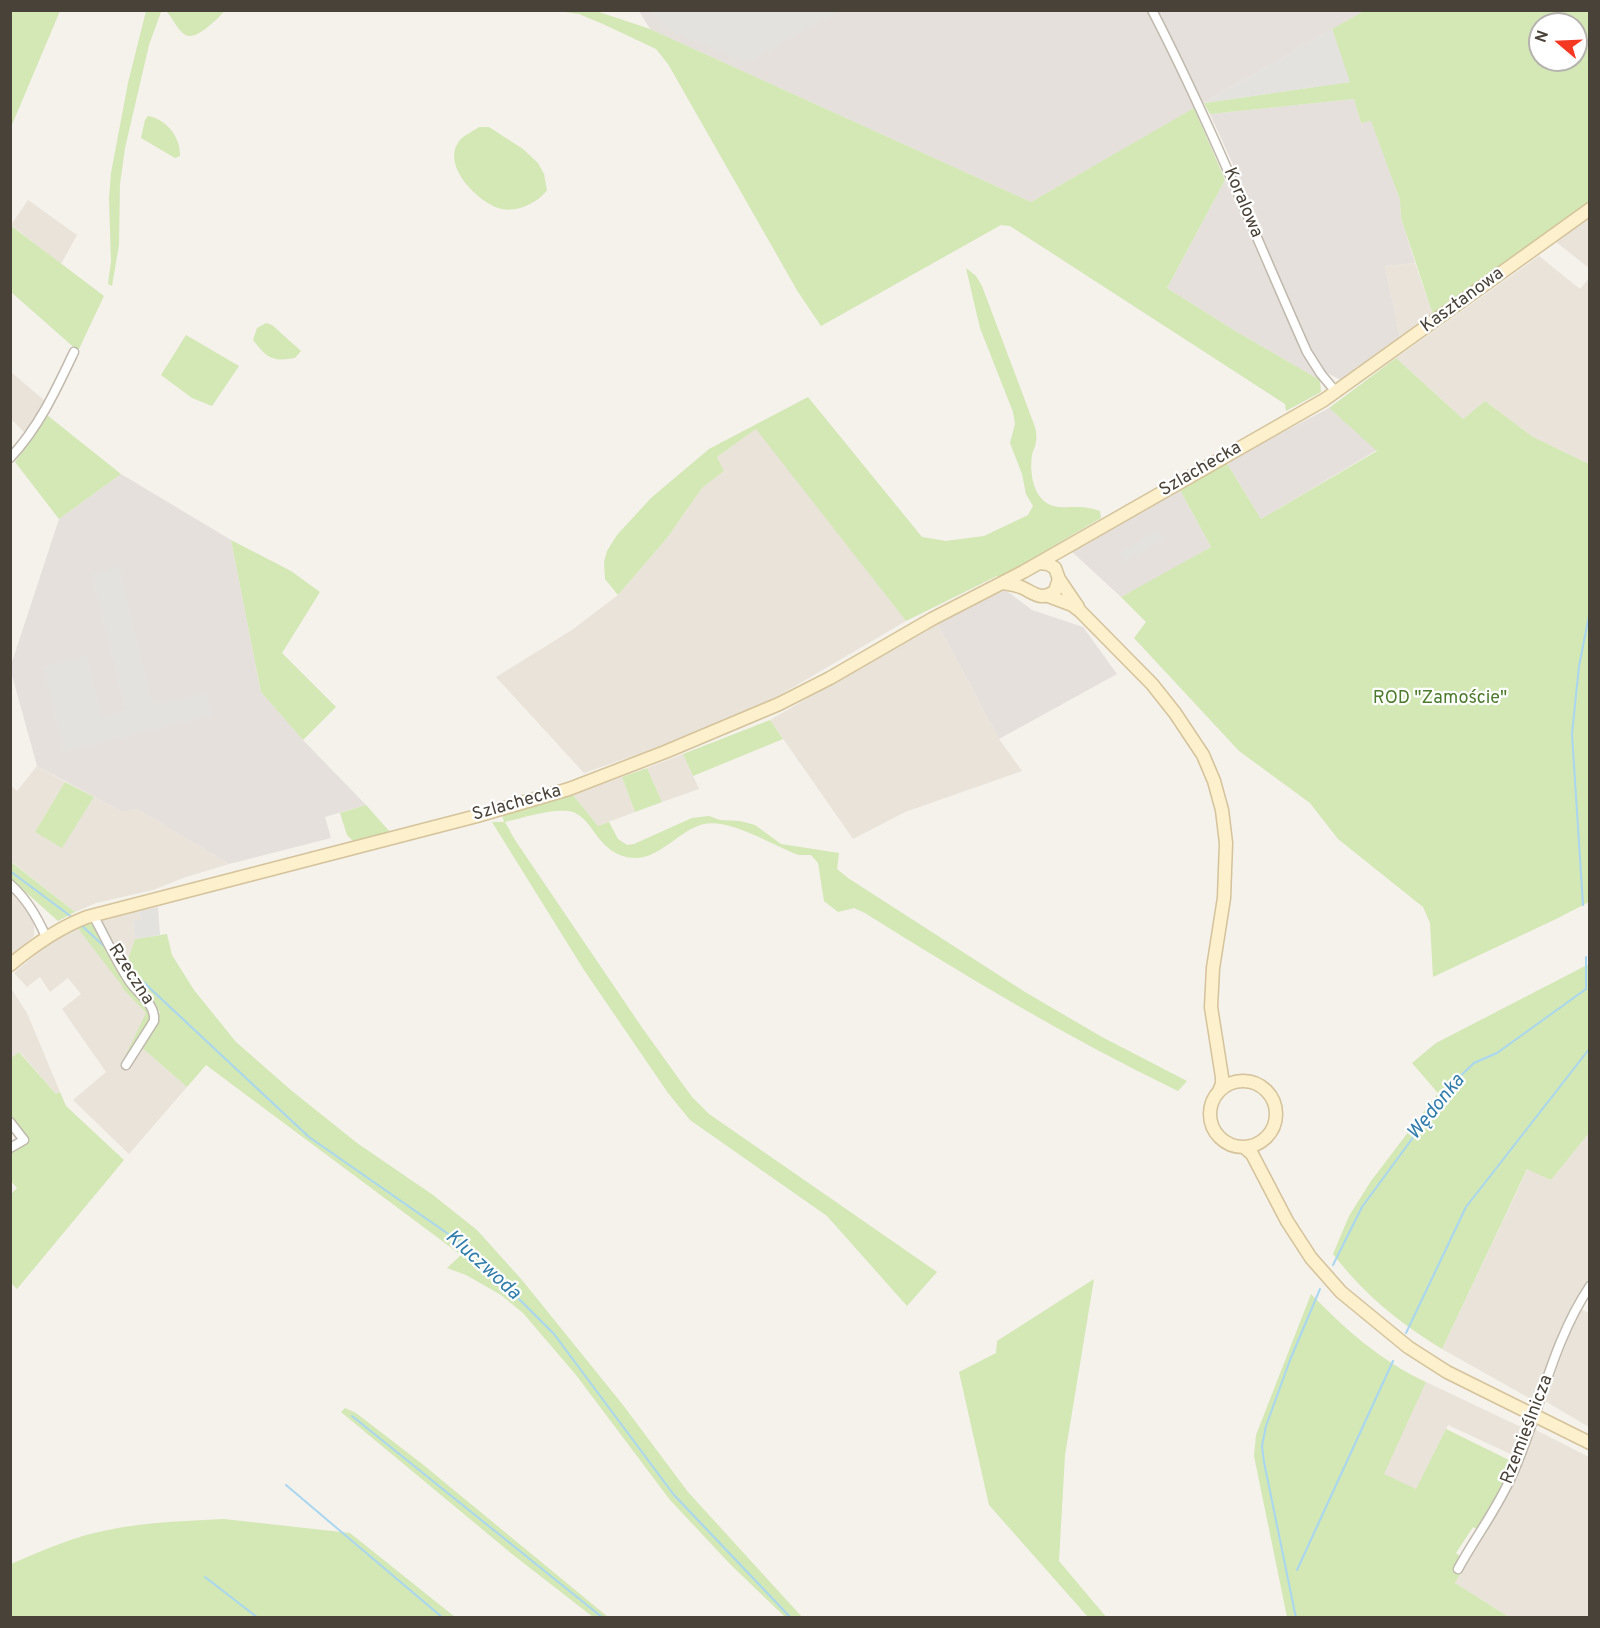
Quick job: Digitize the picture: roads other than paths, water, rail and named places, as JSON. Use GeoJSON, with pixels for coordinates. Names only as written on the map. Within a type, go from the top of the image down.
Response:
{"type":"FeatureCollection","features":[{"type":"Feature","properties":{"kind":"street","name":"Koralowa"},"geometry":{"type":"LineString","coordinates":[[1152,10],[1178,59],[1220,151],[1307,352],[1336,392]]}},
{"type":"Feature","properties":{"kind":"street","name":"Kasztanowa"},"geometry":{"type":"LineString","coordinates":[[1336,392],[1590,209]]}},
{"type":"Feature","properties":{"kind":"street"},"geometry":{"type":"LineString","coordinates":[[10,458],[26,441],[44,413],[74,352]]}},
{"type":"Feature","properties":{"kind":"street","name":"Szlachecka"},"geometry":{"type":"LineString","coordinates":[[10,965],[46,937],[70,923],[90,916],[477,816],[569,789],[779,704],[932,619],[1065,549],[1336,392]]}},
{"type":"Feature","properties":{"kind":"street"},"geometry":{"type":"LineString","coordinates":[[1048,596],[1055,591],[1059,561],[1065,549]]}},
{"type":"Feature","properties":{"kind":"street"},"geometry":{"type":"LineString","coordinates":[[1030,592],[1026,578],[1036,565],[1048,564],[1080,611]]}},
{"type":"Feature","properties":{"kind":"street"},"geometry":{"type":"LineString","coordinates":[[1004,583],[1017,586],[1040,597],[1048,596],[1072,605],[1080,611],[1152,684],[1203,755],[1214,781],[1222,810],[1226,843],[1224,898],[1211,988],[1212,1027],[1222,1084],[1210,1108],[1212,1126],[1224,1142],[1244,1147],[1263,1140]]}},
{"type":"Feature","properties":{"kind":"street"},"geometry":{"type":"LineString","coordinates":[[10,884],[34,911],[46,937]]}},
{"type":"Feature","properties":{"kind":"street","name":"Rzeczna"},"geometry":{"type":"LineString","coordinates":[[90,916],[130,982],[151,1005],[155,1014],[154,1021],[126,1065]]}},
{"type":"Feature","properties":{"kind":"street"},"geometry":{"type":"LineString","coordinates":[[1219,1058],[1230,1074],[1263,1088],[1274,1103],[1275,1123],[1261,1146],[1264,1176]]}},
{"type":"Feature","properties":{"kind":"street"},"geometry":{"type":"LineString","coordinates":[[1219,1091],[1229,1084],[1246,1081]]}},
{"type":"Feature","properties":{"kind":"street"},"geometry":{"type":"LineString","coordinates":[[10,1122],[24,1140],[10,1148]]}},
{"type":"Feature","properties":{"kind":"street"},"geometry":{"type":"LineString","coordinates":[[1244,1147],[1252,1154],[1287,1221],[1311,1258],[1341,1292],[1408,1347],[1448,1372],[1590,1443]]}},
{"type":"Feature","properties":{"kind":"street","name":"Rzemieślnicza"},"geometry":{"type":"LineString","coordinates":[[1458,1569],[1502,1498],[1572,1314],[1590,1286]]}},
{"type":"Feature","properties":{"kind":"waterway","name":"Wędonka"},"geometry":{"type":"LineString","coordinates":[[1583,905],[1572,734],[1579,666],[1590,611]]}},
{"type":"Feature","properties":{"kind":"waterway","name":"Kluczwoda"},"geometry":{"type":"LineString","coordinates":[[10,871],[73,918]]}},
{"type":"Feature","properties":{"kind":"waterway","name":"Kluczwoda"},"geometry":{"type":"LineString","coordinates":[[80,924],[106,948]]}},
{"type":"Feature","properties":{"kind":"waterway","name":"Wędonka"},"geometry":{"type":"LineString","coordinates":[[1333,1265],[1362,1207],[1453,1083],[1474,1063],[1497,1053],[1586,989],[1586,957]]}},
{"type":"Feature","properties":{"kind":"waterway","name":"Kluczwoda"},"geometry":{"type":"LineString","coordinates":[[124,964],[309,1137],[467,1247],[554,1334],[674,1495],[791,1618]]}},
{"type":"Feature","properties":{"kind":"waterway"},"geometry":{"type":"LineString","coordinates":[[1406,1333],[1466,1207],[1590,1048]]}},
{"type":"Feature","properties":{"kind":"waterway","name":"Wędonka"},"geometry":{"type":"LineString","coordinates":[[1296,1618],[1262,1446],[1266,1426],[1290,1360],[1320,1289]]}},
{"type":"Feature","properties":{"kind":"waterway"},"geometry":{"type":"LineString","coordinates":[[1297,1570],[1393,1361]]}},
{"type":"Feature","properties":{"kind":"waterway"},"geometry":{"type":"LineString","coordinates":[[352,1416],[603,1618]]}},
{"type":"Feature","properties":{"kind":"waterway"},"geometry":{"type":"LineString","coordinates":[[286,1485],[443,1618]]}},
{"type":"Feature","properties":{"kind":"waterway"},"geometry":{"type":"LineString","coordinates":[[205,1577],[258,1618]]}},
{"type":"Feature","properties":{"kind":"park label","name":"ROD \"Zamoście\""},"geometry":{"type":"Point","coordinates":[1440,699]}}]}
